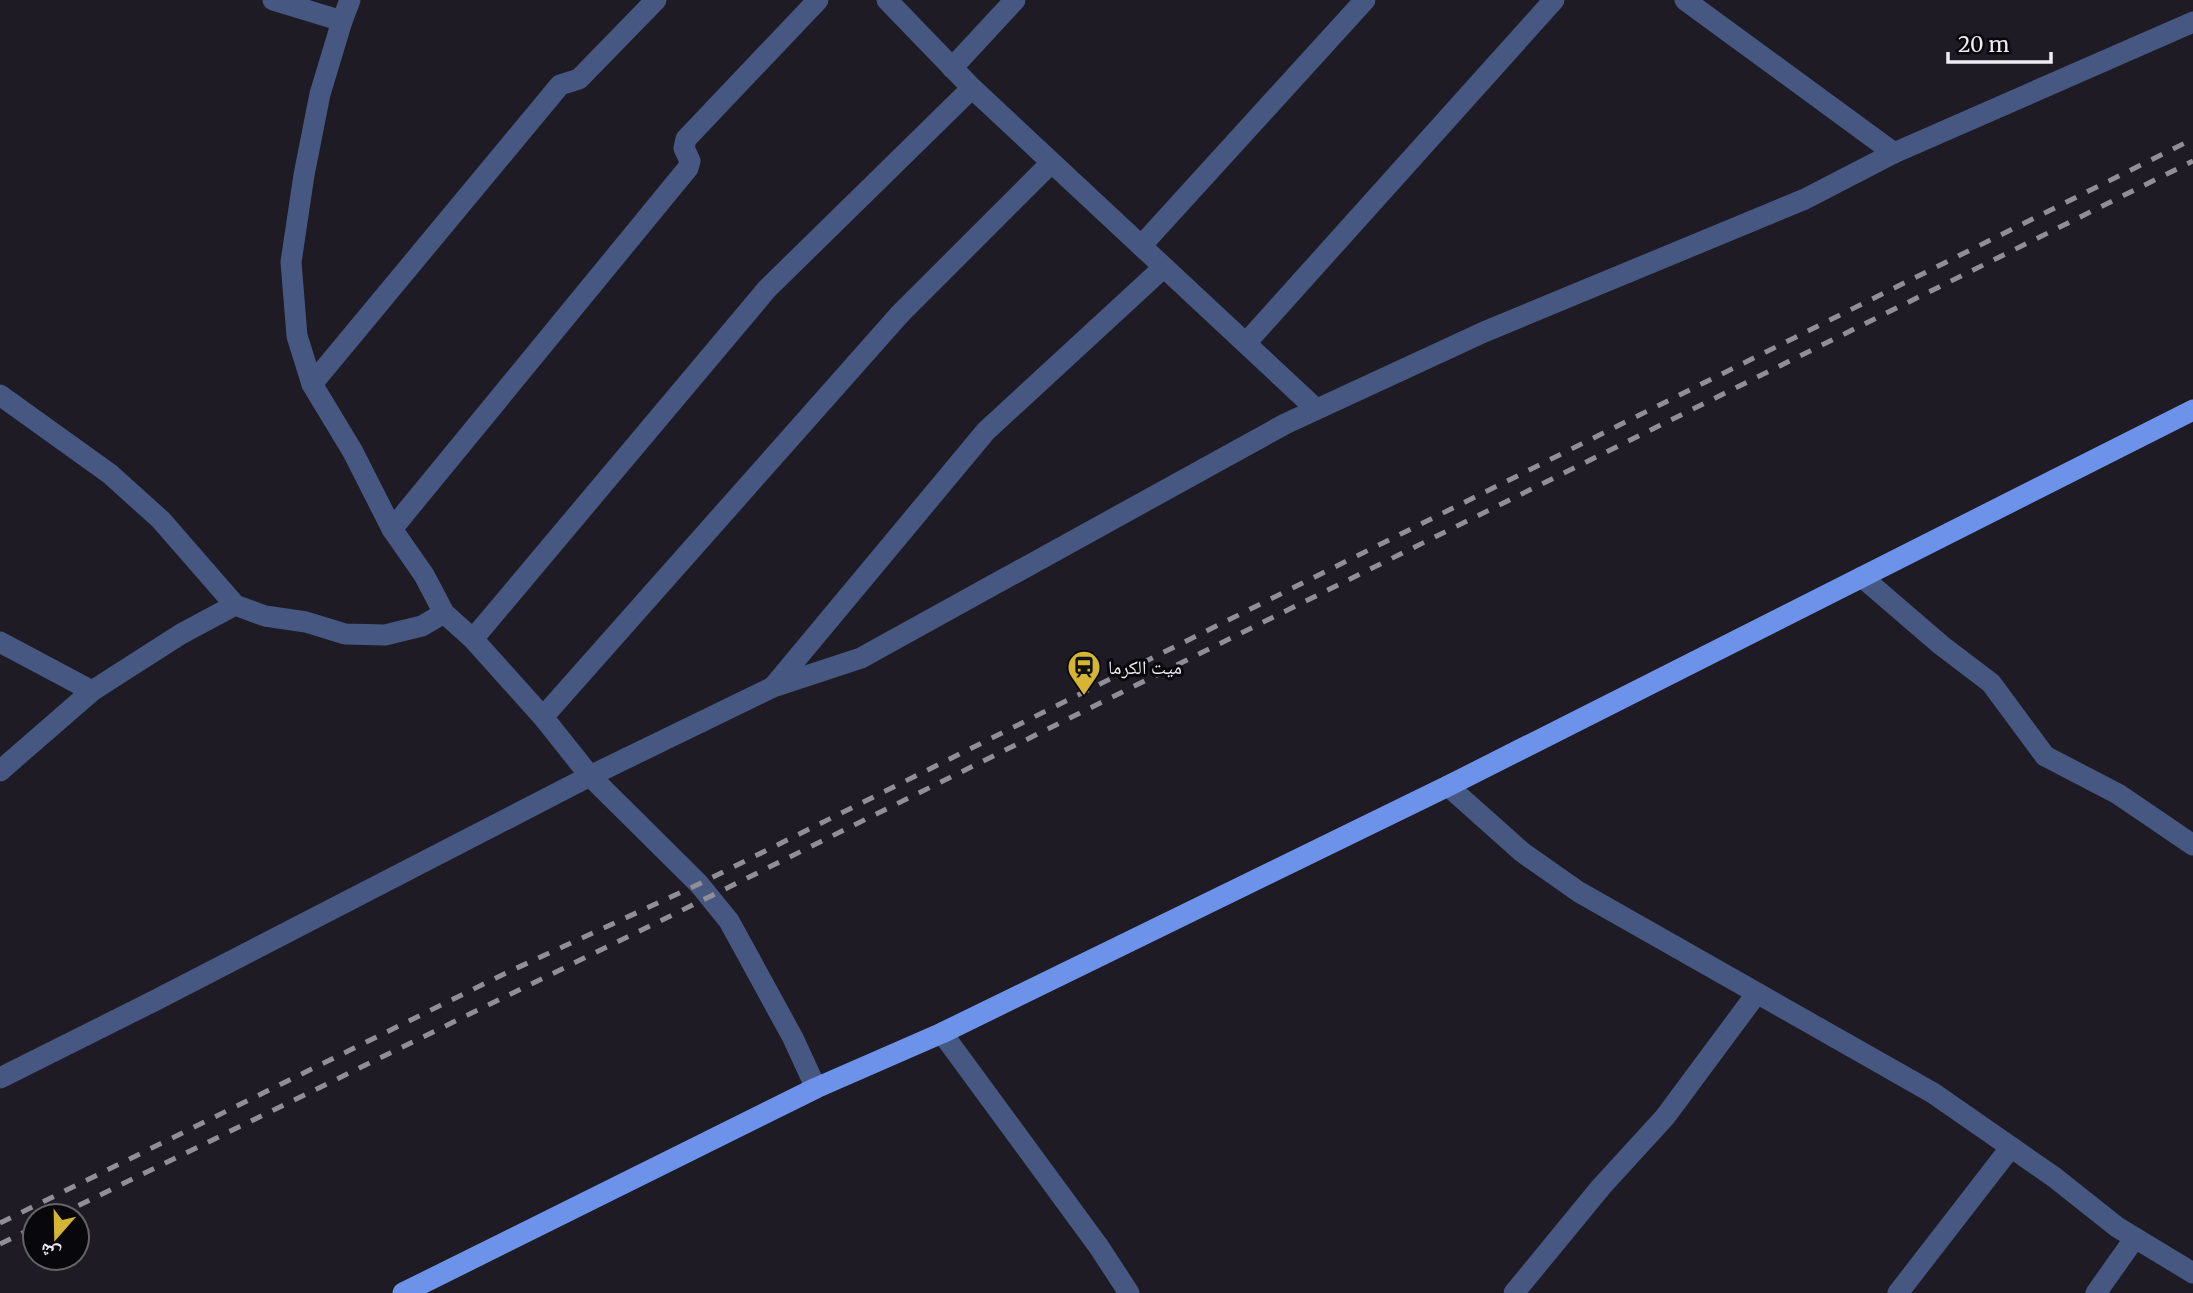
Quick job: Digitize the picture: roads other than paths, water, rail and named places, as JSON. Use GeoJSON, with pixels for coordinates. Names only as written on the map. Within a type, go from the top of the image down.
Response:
{"type":"FeatureCollection","features":[{"type":"Feature","properties":{"kind":"main road"},"geometry":{"type":"LineString","coordinates":[[403,1293],[816,1088],[942,1033],[1448,786],[2193,410]]}},
{"type":"Feature","properties":{"kind":"street"},"geometry":{"type":"LineString","coordinates":[[273,0],[342,21]]}},
{"type":"Feature","properties":{"kind":"street"},"geometry":{"type":"LineString","coordinates":[[350,0],[320,94],[291,262],[297,336],[313,384],[353,452],[391,529],[424,575],[444,613],[473,639],[543,717],[590,776],[699,884],[729,921],[793,1038],[816,1088]]}},
{"type":"Feature","properties":{"kind":"street"},"geometry":{"type":"LineString","coordinates":[[313,384],[560,85],[579,79],[656,0]]}},
{"type":"Feature","properties":{"kind":"street"},"geometry":{"type":"LineString","coordinates":[[391,529],[688,168],[690,160],[684,148],[686,139],[818,0]]}},
{"type":"Feature","properties":{"kind":"street"},"geometry":{"type":"LineString","coordinates":[[887,0],[972,88],[1316,409]]}},
{"type":"Feature","properties":{"kind":"street"},"geometry":{"type":"LineString","coordinates":[[952,68],[1015,0]]}},
{"type":"Feature","properties":{"kind":"street"},"geometry":{"type":"LineString","coordinates":[[1141,246],[1365,0]]}},
{"type":"Feature","properties":{"kind":"street"},"geometry":{"type":"LineString","coordinates":[[1246,343],[1553,0]]}},
{"type":"Feature","properties":{"kind":"street"},"geometry":{"type":"LineString","coordinates":[[1685,0],[1894,153]]}},
{"type":"Feature","properties":{"kind":"street"},"geometry":{"type":"LineString","coordinates":[[0,1078],[590,776],[773,687],[861,658],[1316,409],[1484,332],[1805,199],[1894,153],[2193,22]]}},
{"type":"Feature","properties":{"kind":"street"},"geometry":{"type":"LineString","coordinates":[[473,639],[767,289],[972,88]]}},
{"type":"Feature","properties":{"kind":"street"},"geometry":{"type":"LineString","coordinates":[[543,717],[900,313],[1051,163]]}},
{"type":"Feature","properties":{"kind":"street"},"geometry":{"type":"LineString","coordinates":[[773,687],[986,431],[1164,267]]}},
{"type":"Feature","properties":{"kind":"street"},"geometry":{"type":"LineString","coordinates":[[0,395],[110,474],[161,520],[235,605],[265,616],[306,622],[345,634],[385,635],[422,626],[444,613]]}},
{"type":"Feature","properties":{"kind":"street"},"geometry":{"type":"LineString","coordinates":[[1862,577],[1941,645],[1992,683],[2045,755],[2118,794],[2193,845]]}},
{"type":"Feature","properties":{"kind":"street"},"geometry":{"type":"LineString","coordinates":[[0,771],[92,691],[181,634],[235,605]]}},
{"type":"Feature","properties":{"kind":"street"},"geometry":{"type":"LineString","coordinates":[[0,642],[92,691]]}},
{"type":"Feature","properties":{"kind":"street"},"geometry":{"type":"LineString","coordinates":[[1448,786],[1522,852],[1578,892],[1933,1093],[2054,1177],[2117,1227],[2193,1273]]}},
{"type":"Feature","properties":{"kind":"street"},"geometry":{"type":"LineString","coordinates":[[1514,1293],[1601,1187],[1665,1117],[1757,993]]}},
{"type":"Feature","properties":{"kind":"street"},"geometry":{"type":"LineString","coordinates":[[942,1033],[1099,1247],[1129,1293]]}},
{"type":"Feature","properties":{"kind":"street"},"geometry":{"type":"LineString","coordinates":[[1898,1293],[2011,1147]]}},
{"type":"Feature","properties":{"kind":"street"},"geometry":{"type":"LineString","coordinates":[[2096,1293],[2134,1238]]}},
{"type":"Feature","properties":{"kind":"railway"},"geometry":{"type":"LineString","coordinates":[[0,1223],[506,973],[699,884],[2193,139]]}},
{"type":"Feature","properties":{"kind":"railway"},"geometry":{"type":"LineString","coordinates":[[86,1202],[709,897],[2193,161]]}},
{"type":"Feature","properties":{"kind":"railway"},"geometry":{"type":"LineString","coordinates":[[0,1244],[21,1234]]}},
{"type":"Feature","properties":{"kind":"place","name":"ميت الكرما"},"geometry":{"type":"Point","coordinates":[1084,697]}}]}
